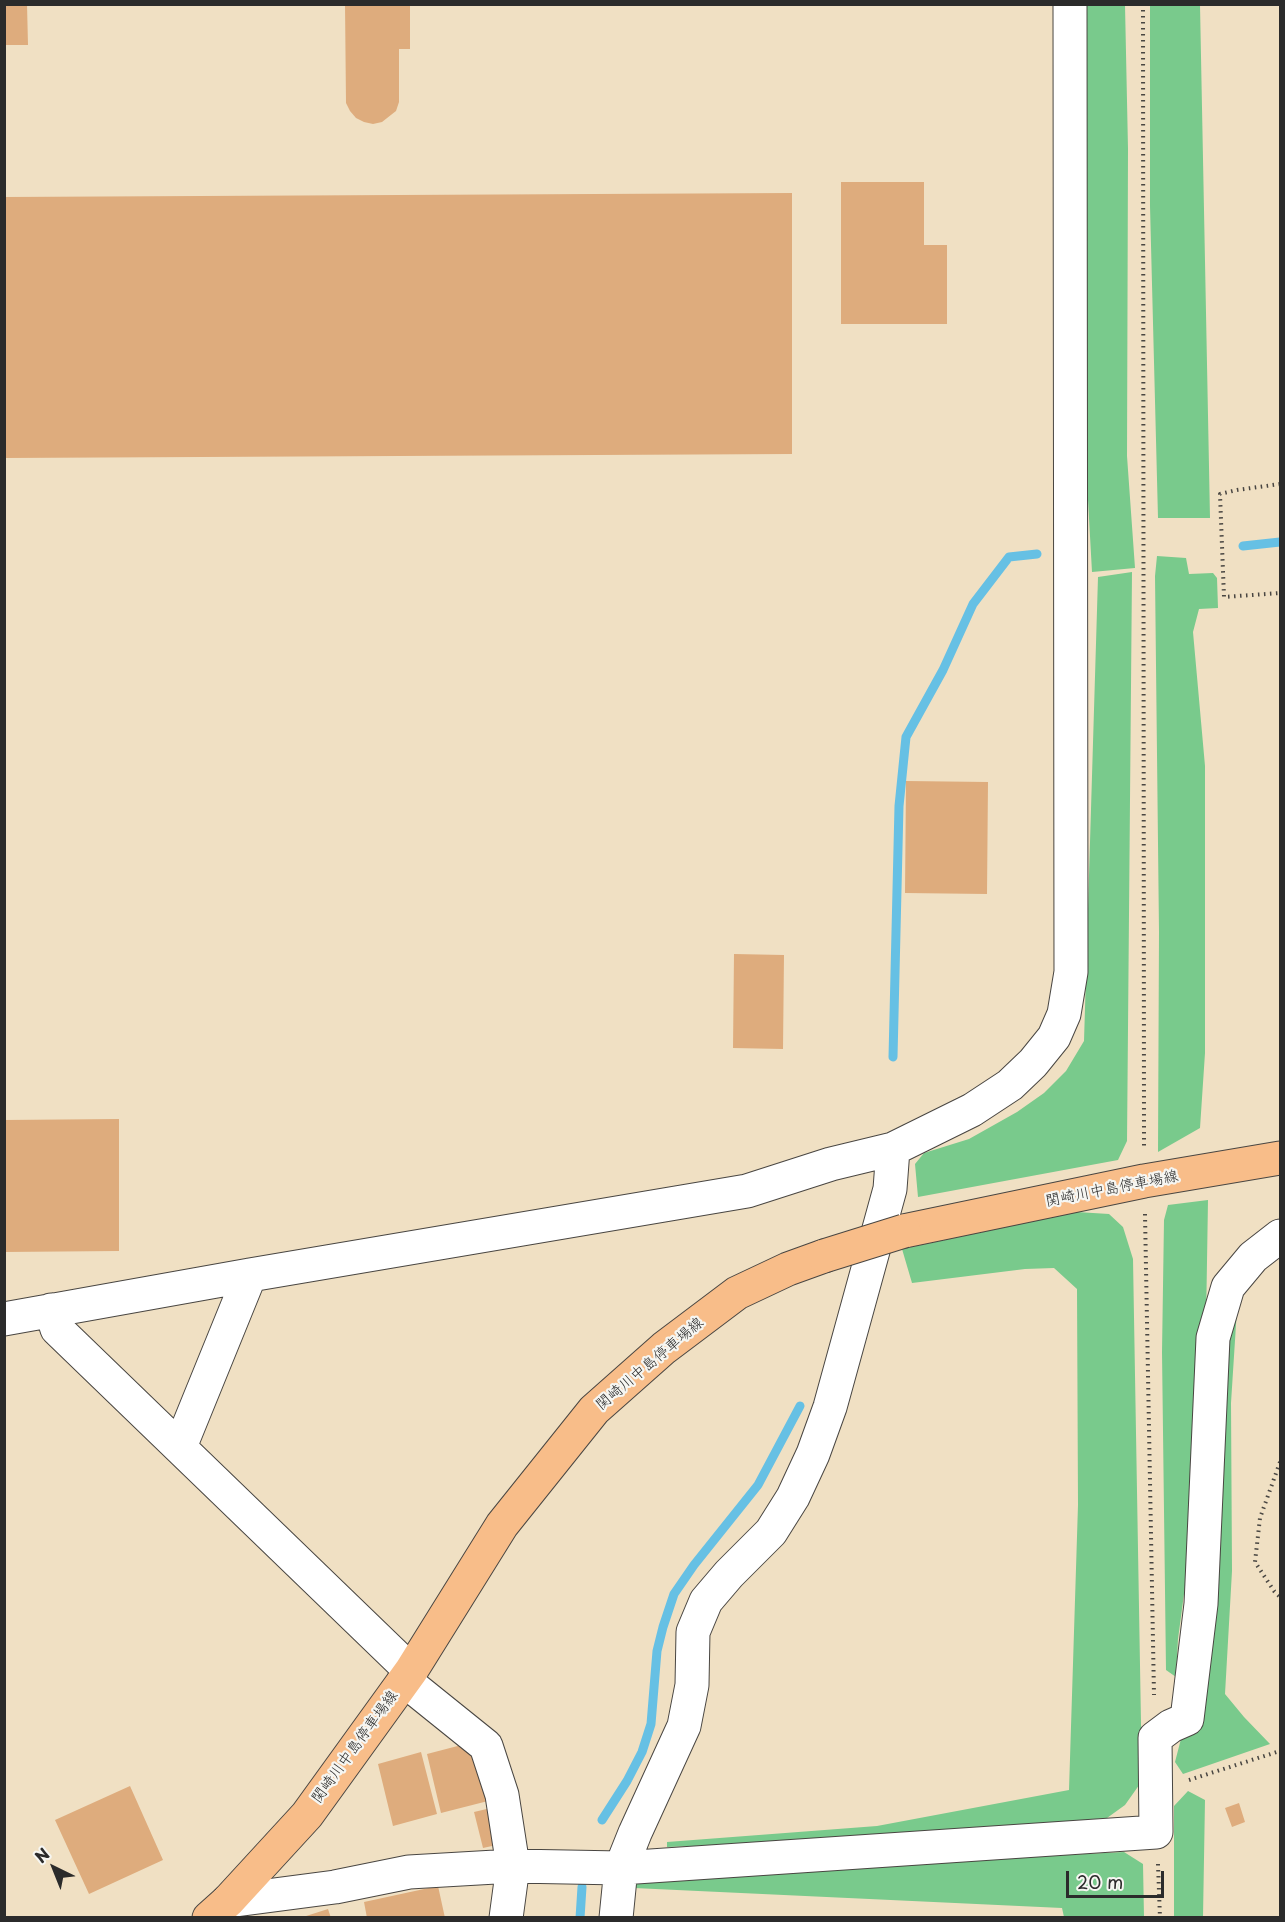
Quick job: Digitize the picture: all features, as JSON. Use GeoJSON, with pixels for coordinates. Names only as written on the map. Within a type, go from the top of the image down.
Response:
{"type":"FeatureCollection","features":[{"type":"Feature","properties":{"kind":"main road","name":"関崎川中島停車場線"},"geometry":{"type":"LineString","coordinates":[[218,1909],[306,1815],[407,1676],[502,1524],[594,1410],[664,1348],[737,1293],[788,1269],[904,1231],[1160,1179],[1281,1158]]}},
{"type":"Feature","properties":{"kind":"street"},"geometry":{"type":"LineString","coordinates":[[4,1319],[747,1191],[831,1164],[893,1149],[972,1110],[1010,1085],[1033,1063],[1054,1037],[1064,1014],[1071,972],[1070,4]]}},
{"type":"Feature","properties":{"kind":"street"},"geometry":{"type":"LineString","coordinates":[[616,1917],[621,1868],[684,1726],[692,1685],[693,1632],[706,1600],[771,1532],[793,1497],[813,1454],[836,1384],[891,1189],[893,1149]]}},
{"type":"Feature","properties":{"kind":"street"},"geometry":{"type":"LineString","coordinates":[[218,1909],[409,1872],[513,1866],[621,1868],[1156,1832],[1155,1738],[1171,1726],[1187,1719],[1201,1604],[1213,1338],[1228,1287],[1253,1257],[1281,1236]]}},
{"type":"Feature","properties":{"kind":"street"},"geometry":{"type":"LineString","coordinates":[[180,1447],[249,1275]]}},
{"type":"Feature","properties":{"kind":"street"},"geometry":{"type":"LineString","coordinates":[[51,1310],[57,1329],[180,1447],[407,1676],[486,1746],[502,1795],[513,1866],[506,1917]]}},
{"type":"Feature","properties":{"kind":"path"},"geometry":{"type":"LineString","coordinates":[[1143,4],[1160,1179],[1155,1738]]}},
{"type":"Feature","properties":{"kind":"path"},"geometry":{"type":"LineString","coordinates":[[1281,484],[1220,494],[1224,597],[1281,593]]}},
{"type":"Feature","properties":{"kind":"path"},"geometry":{"type":"LineString","coordinates":[[1281,1462],[1260,1518],[1255,1562],[1274,1592],[1281,1597]]}},
{"type":"Feature","properties":{"kind":"path"},"geometry":{"type":"LineString","coordinates":[[1156,1791],[1281,1751]]}},
{"type":"Feature","properties":{"kind":"path"},"geometry":{"type":"LineString","coordinates":[[1156,1832],[1160,1917]]}},
{"type":"Feature","properties":{"kind":"green space"},"geometry":{"type":"Polygon","coordinates":[[[1085,5],[1125,5],[1128,149],[1127,456],[1135,568],[1092,572],[1081,374],[1085,5]]]}},
{"type":"Feature","properties":{"kind":"green space"},"geometry":{"type":"Polygon","coordinates":[[[1150,5],[1200,5],[1210,518],[1158,518],[1150,206],[1150,5]]]}},
{"type":"Feature","properties":{"kind":"green space"},"geometry":{"type":"Polygon","coordinates":[[[1157,556],[1186,558],[1189,574],[1213,573],[1217,578],[1218,608],[1199,609],[1193,632],[1205,766],[1205,1053],[1200,1128],[1158,1152],[1159,932],[1155,576],[1157,556]]]}},
{"type":"Feature","properties":{"kind":"green space"},"geometry":{"type":"Polygon","coordinates":[[[1132,572],[1127,1141],[1118,1160],[918,1197],[915,1164],[924,1153],[969,1139],[1017,1112],[1044,1093],[1066,1071],[1084,1041],[1098,577],[1132,572]]]}},
{"type":"Feature","properties":{"kind":"green space"},"geometry":{"type":"Polygon","coordinates":[[[1208,1200],[1206,1323],[1192,1534],[1178,1639],[1176,1677],[1166,1670],[1162,1352],[1164,1220],[1168,1205],[1208,1200]]]}},
{"type":"Feature","properties":{"kind":"green space"},"geometry":{"type":"Polygon","coordinates":[[[1077,1212],[1109,1214],[1123,1227],[1133,1259],[1142,1781],[1125,1805],[1107,1818],[888,1839],[667,1847],[667,1842],[877,1826],[1069,1790],[1078,1505],[1077,1289],[1054,1268],[1025,1269],[912,1283],[902,1249],[1077,1212]]]}},
{"type":"Feature","properties":{"kind":"green space"},"geometry":{"type":"Polygon","coordinates":[[[1237,1309],[1231,1403],[1232,1571],[1225,1694],[1270,1744],[1183,1774],[1175,1762],[1182,1735],[1220,1352],[1237,1309]]]}},
{"type":"Feature","properties":{"kind":"green space"},"geometry":{"type":"Polygon","coordinates":[[[1188,1791],[1205,1800],[1203,1917],[1174,1917],[1174,1806],[1188,1791]]]}},
{"type":"Feature","properties":{"kind":"green space"},"geometry":{"type":"Polygon","coordinates":[[[1124,1852],[1143,1864],[1144,1917],[1064,1917],[1062,1908],[634,1888],[636,1880],[653,1876],[1124,1852]]]}},
{"type":"Feature","properties":{"kind":"building"},"geometry":{"type":"Polygon","coordinates":[[[4,4],[27,4],[28,45],[4,45],[4,4]]]}},
{"type":"Feature","properties":{"kind":"building"},"geometry":{"type":"Polygon","coordinates":[[[345,4],[410,4],[410,49],[399,49],[399,102],[396,111],[382,122],[373,124],[356,118],[346,103],[345,4]]]}},
{"type":"Feature","properties":{"kind":"building"},"geometry":{"type":"Polygon","coordinates":[[[841,182],[924,182],[924,245],[947,245],[947,324],[841,324],[841,182]]]}},
{"type":"Feature","properties":{"kind":"building"},"geometry":{"type":"Polygon","coordinates":[[[792,193],[792,454],[4,458],[4,197],[792,193]]]}},
{"type":"Feature","properties":{"kind":"building"},"geometry":{"type":"Polygon","coordinates":[[[906,781],[988,782],[987,894],[905,893],[906,781]]]}},
{"type":"Feature","properties":{"kind":"building"},"geometry":{"type":"Polygon","coordinates":[[[734,954],[784,955],[783,1049],[733,1048],[734,954]]]}},
{"type":"Feature","properties":{"kind":"building"},"geometry":{"type":"Polygon","coordinates":[[[119,1119],[119,1251],[4,1252],[4,1120],[119,1119]]]}},
{"type":"Feature","properties":{"kind":"building"},"geometry":{"type":"Polygon","coordinates":[[[473,1742],[488,1801],[441,1813],[427,1754],[473,1742]]]}},
{"type":"Feature","properties":{"kind":"building"},"geometry":{"type":"Polygon","coordinates":[[[421,1752],[437,1814],[393,1826],[378,1764],[421,1752]]]}},
{"type":"Feature","properties":{"kind":"building"},"geometry":{"type":"Polygon","coordinates":[[[130,1786],[163,1860],[89,1894],[55,1820],[130,1786]]]}},
{"type":"Feature","properties":{"kind":"building"},"geometry":{"type":"Polygon","coordinates":[[[1239,1803],[1245,1822],[1232,1827],[1225,1808],[1239,1803]]]}},
{"type":"Feature","properties":{"kind":"building"},"geometry":{"type":"Polygon","coordinates":[[[491,1808],[501,1844],[483,1848],[474,1812],[491,1808]]]}},
{"type":"Feature","properties":{"kind":"building"},"geometry":{"type":"Polygon","coordinates":[[[438,1886],[445,1918],[367,1918],[364,1902],[438,1886]]]}},
{"type":"Feature","properties":{"kind":"building"},"geometry":{"type":"Polygon","coordinates":[[[328,1909],[331,1918],[303,1918],[303,1917],[328,1909]]]}},
{"type":"Feature","properties":{"kind":"waterway"},"geometry":{"type":"LineString","coordinates":[[1243,546],[1280,542]]}},
{"type":"Feature","properties":{"kind":"waterway"},"geometry":{"type":"LineString","coordinates":[[893,1057],[899,806],[906,737],[943,670],[973,604],[1009,557],[1037,554]]}},
{"type":"Feature","properties":{"kind":"waterway"},"geometry":{"type":"LineString","coordinates":[[602,1820],[642,1752],[651,1724],[657,1651],[674,1594],[694,1565],[758,1485],[800,1406]]}},
{"type":"Feature","properties":{"kind":"waterway"},"geometry":{"type":"LineString","coordinates":[[580,1918],[582,1887]]}}]}
